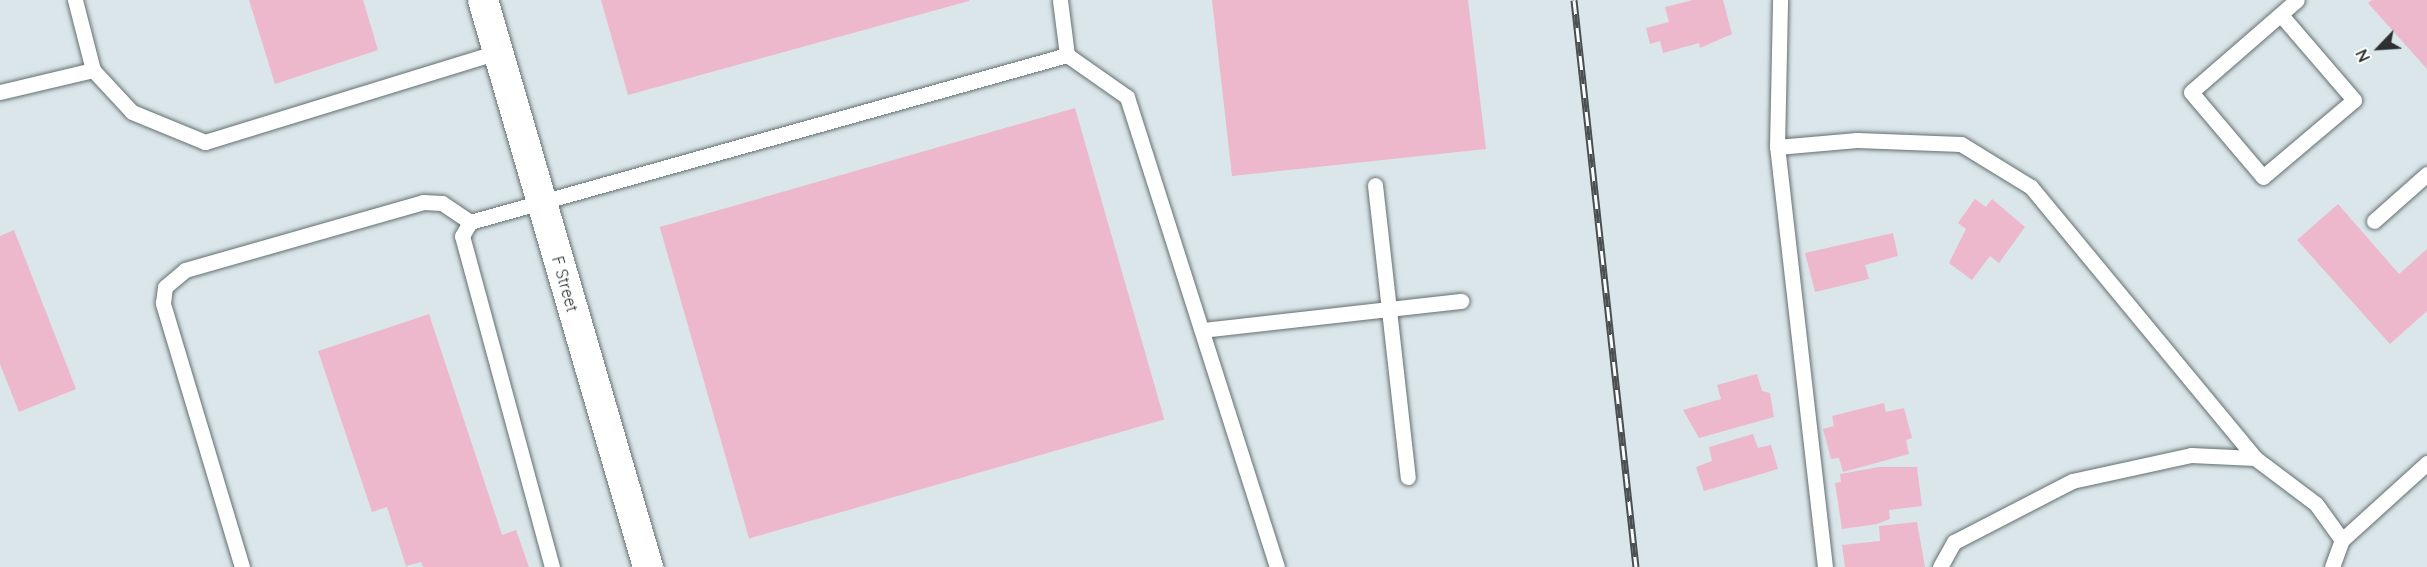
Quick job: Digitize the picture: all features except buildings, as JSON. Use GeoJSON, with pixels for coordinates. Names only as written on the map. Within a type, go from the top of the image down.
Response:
{"type":"FeatureCollection","features":[{"type":"Feature","properties":{"kind":"street","name":"F Street"},"geometry":{"type":"LineString","coordinates":[[483,0],[648,567]]}},
{"type":"Feature","properties":{"kind":"lane"},"geometry":{"type":"LineString","coordinates":[[75,0],[93,70],[132,112],[206,142],[498,52]]}},
{"type":"Feature","properties":{"kind":"lane"},"geometry":{"type":"LineString","coordinates":[[1060,0],[1067,55],[1127,97],[1277,567]]}},
{"type":"Feature","properties":{"kind":"lane"},"geometry":{"type":"LineString","coordinates":[[1780,0],[1777,147],[1825,567]]}},
{"type":"Feature","properties":{"kind":"lane"},"geometry":{"type":"LineString","coordinates":[[2281,15],[2354,100],[2263,177],[2191,92],[2297,0]]}},
{"type":"Feature","properties":{"kind":"lane"},"geometry":{"type":"LineString","coordinates":[[552,567],[462,236],[471,222],[1067,55]]}},
{"type":"Feature","properties":{"kind":"lane"},"geometry":{"type":"LineString","coordinates":[[0,92],[93,70]]}},
{"type":"Feature","properties":{"kind":"lane"},"geometry":{"type":"LineString","coordinates":[[1777,147],[1857,140],[1961,144],[2031,187],[2255,458],[2316,504],[2342,540]]}},
{"type":"Feature","properties":{"kind":"lane"},"geometry":{"type":"LineString","coordinates":[[2374,221],[2427,174]]}},
{"type":"Feature","properties":{"kind":"lane"},"geometry":{"type":"LineString","coordinates":[[1375,185],[1408,477]]}},
{"type":"Feature","properties":{"kind":"lane"},"geometry":{"type":"LineString","coordinates":[[242,567],[163,303],[165,288],[185,270],[423,202],[442,203],[471,222]]}},
{"type":"Feature","properties":{"kind":"lane"},"geometry":{"type":"LineString","coordinates":[[1202,330],[1461,301]]}},
{"type":"Feature","properties":{"kind":"lane"},"geometry":{"type":"LineString","coordinates":[[1940,567],[1954,542],[2072,481],[2190,455],[2255,458]]}},
{"type":"Feature","properties":{"kind":"lane"},"geometry":{"type":"LineString","coordinates":[[2332,567],[2342,540],[2427,463]]}},
{"type":"Feature","properties":{"kind":"railway"},"geometry":{"type":"LineString","coordinates":[[1574,0],[1636,567]]}}]}
